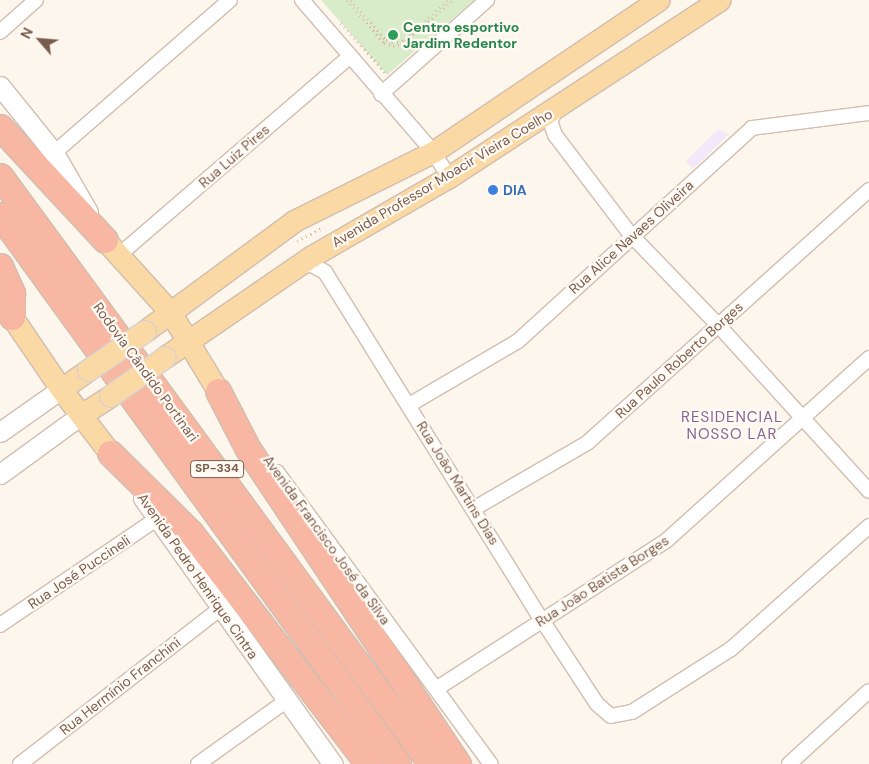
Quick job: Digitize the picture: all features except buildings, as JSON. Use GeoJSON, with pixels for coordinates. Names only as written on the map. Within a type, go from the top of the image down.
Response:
{"type":"FeatureCollection","features":[{"type":"Feature","properties":{"kind":"highway"},"geometry":{"type":"LineString","coordinates":[[0,127],[112,248]]}},
{"type":"Feature","properties":{"kind":"highway","name":"Rodovia Cândido Portinari"},"geometry":{"type":"LineString","coordinates":[[0,176],[431,764]]}},
{"type":"Feature","properties":{"kind":"highway","name":"Rodovia Cândido Portinari"},"geometry":{"type":"LineString","coordinates":[[0,216],[398,764]]}},
{"type":"Feature","properties":{"kind":"highway"},"geometry":{"type":"LineString","coordinates":[[0,266],[12,293],[5,308]]}},
{"type":"Feature","properties":{"kind":"highway"},"geometry":{"type":"LineString","coordinates":[[218,391],[248,449],[458,764]]}},
{"type":"Feature","properties":{"kind":"highway"},"geometry":{"type":"LineString","coordinates":[[110,453],[165,516],[191,533],[368,764]]}},
{"type":"Feature","properties":{"kind":"main road","name":"Avenida Professor Moacir Vieira Coelho"},"geometry":{"type":"LineString","coordinates":[[61,389],[146,331],[294,221],[433,152],[658,0]]}},
{"type":"Feature","properties":{"kind":"main road","name":"Avenida Professor Moacir Vieira Coelho"},"geometry":{"type":"LineString","coordinates":[[81,416],[296,266],[449,177],[557,109],[719,0]]}},
{"type":"Feature","properties":{"kind":"main road","name":"Avenida Francisco José da Silva"},"geometry":{"type":"LineString","coordinates":[[112,248],[170,312],[218,391]]}},
{"type":"Feature","properties":{"kind":"main road"},"geometry":{"type":"LineString","coordinates":[[5,308],[61,389],[110,453]]}},
{"type":"Feature","properties":{"kind":"street"},"geometry":{"type":"LineString","coordinates":[[0,32],[36,0]]}},
{"type":"Feature","properties":{"kind":"street"},"geometry":{"type":"LineString","coordinates":[[54,153],[230,0]]}},
{"type":"Feature","properties":{"kind":"street"},"geometry":{"type":"LineString","coordinates":[[302,0],[381,94],[433,152],[449,177]]}},
{"type":"Feature","properties":{"kind":"street"},"geometry":{"type":"LineString","coordinates":[[381,94],[487,0]]}},
{"type":"Feature","properties":{"kind":"street","name":"Rua Luiz Pires"},"geometry":{"type":"LineString","coordinates":[[112,248],[350,56]]}},
{"type":"Feature","properties":{"kind":"street"},"geometry":{"type":"LineString","coordinates":[[0,86],[54,153],[112,248]]}},
{"type":"Feature","properties":{"kind":"street"},"geometry":{"type":"LineString","coordinates":[[557,109],[550,121],[555,135],[631,235],[718,324],[869,491]]}},
{"type":"Feature","properties":{"kind":"street","name":"Rua Alice Navaes Oliveira"},"geometry":{"type":"LineString","coordinates":[[408,406],[518,341],[631,235],[752,128],[869,113]]}},
{"type":"Feature","properties":{"kind":"street","name":"Rua Paulo Roberto Borges"},"geometry":{"type":"LineString","coordinates":[[475,508],[587,443],[869,190]]}},
{"type":"Feature","properties":{"kind":"street","name":"Rua João Martins Dias"},"geometry":{"type":"LineString","coordinates":[[296,266],[312,265],[325,272],[408,406],[475,508],[542,620],[597,704],[611,716],[632,712],[731,649],[869,526]]}},
{"type":"Feature","properties":{"kind":"street","name":"Rua João Batista Borges"},"geometry":{"type":"LineString","coordinates":[[436,689],[668,540],[869,358]]}},
{"type":"Feature","properties":{"kind":"street"},"geometry":{"type":"LineString","coordinates":[[0,432],[61,389]]}},
{"type":"Feature","properties":{"kind":"street","name":"Avenida Francisco José da Silva"},"geometry":{"type":"LineString","coordinates":[[218,391],[491,764]]}},
{"type":"Feature","properties":{"kind":"street"},"geometry":{"type":"LineString","coordinates":[[0,474],[81,416]]}},
{"type":"Feature","properties":{"kind":"street","name":"Avenida Pedro Henrique Cintra"},"geometry":{"type":"LineString","coordinates":[[165,516],[221,608],[332,764]]}},
{"type":"Feature","properties":{"kind":"street","name":"Rua José Puccineli"},"geometry":{"type":"LineString","coordinates":[[0,626],[165,516]]}},
{"type":"Feature","properties":{"kind":"street","name":"Rua Hermínio Franchini"},"geometry":{"type":"LineString","coordinates":[[20,764],[221,608]]}},
{"type":"Feature","properties":{"kind":"street"},"geometry":{"type":"LineString","coordinates":[[789,764],[869,691]]}},
{"type":"Feature","properties":{"kind":"street"},"geometry":{"type":"LineString","coordinates":[[198,764],[286,700]]}},
{"type":"Feature","properties":{"kind":"path"},"geometry":{"type":"LineString","coordinates":[[347,0],[384,43],[393,46],[401,44],[453,0]]}},
{"type":"Feature","properties":{"kind":"path"},"geometry":{"type":"LineString","coordinates":[[351,0],[386,40],[392,42],[402,41],[448,0]]}},
{"type":"Feature","properties":{"kind":"path"},"geometry":{"type":"LineString","coordinates":[[339,20],[387,75]]}},
{"type":"Feature","properties":{"kind":"shaded area"},"geometry":{"type":"Polygon","coordinates":[[[718,129],[729,134],[693,169],[686,161],[718,129]]]}},
{"type":"Feature","properties":{"kind":"green space","name":"Centro esportivo Jardim Redentor"},"geometry":{"type":"Polygon","coordinates":[[[321,0],[474,0],[387,75],[321,0]]]}},
{"type":"Feature","properties":{"kind":"place","name":"Centro esportivo Jardim Redentor"},"geometry":{"type":"Point","coordinates":[393,35]}},
{"type":"Feature","properties":{"kind":"place","name":"DIA"},"geometry":{"type":"Point","coordinates":[493,190]}},
{"type":"Feature","properties":{"kind":"district","name":"RESIDENCIAL NOSSO LAR"},"geometry":{"type":"Point","coordinates":[732,426]}}]}
